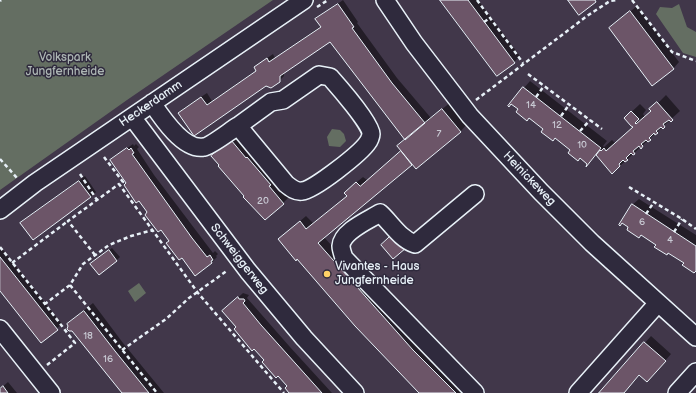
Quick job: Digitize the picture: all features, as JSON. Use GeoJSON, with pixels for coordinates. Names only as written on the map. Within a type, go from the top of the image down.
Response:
{"type":"FeatureCollection","features":[{"type":"Feature","properties":{"kind":"street","name":"Heckerdamm"},"geometry":{"type":"LineString","coordinates":[[0,210],[35,183],[304,0]]}},
{"type":"Feature","properties":{"kind":"street","name":"Heinickeweg"},"geometry":{"type":"LineString","coordinates":[[385,0],[414,43],[464,109],[546,197],[592,243],[696,337]]}},
{"type":"Feature","properties":{"kind":"street"},"geometry":{"type":"LineString","coordinates":[[152,103],[166,122],[183,140],[195,148],[205,147],[238,126],[271,102],[283,100],[320,75],[330,77],[366,123],[371,133],[369,142],[338,170],[308,190],[301,192],[294,190],[286,184],[238,126]]}},
{"type":"Feature","properties":{"kind":"street","name":"Schweiggerweg"},"geometry":{"type":"LineString","coordinates":[[132,117],[240,261],[304,338],[355,393]]}},
{"type":"Feature","properties":{"kind":"street"},"geometry":{"type":"LineString","coordinates":[[475,194],[414,244],[402,235],[380,213],[357,226],[345,236],[341,246],[344,258],[475,393]]}},
{"type":"Feature","properties":{"kind":"street"},"geometry":{"type":"LineString","coordinates":[[578,393],[658,303]]}},
{"type":"Feature","properties":{"kind":"street"},"geometry":{"type":"LineString","coordinates":[[0,329],[51,393]]}},
{"type":"Feature","properties":{"kind":"street"},"geometry":{"type":"LineString","coordinates":[[677,393],[696,372]]}},
{"type":"Feature","properties":{"kind":"path"},"geometry":{"type":"LineString","coordinates":[[477,0],[522,64]]}},
{"type":"Feature","properties":{"kind":"path"},"geometry":{"type":"LineString","coordinates":[[464,109],[606,1],[617,0]]}},
{"type":"Feature","properties":{"kind":"path"},"geometry":{"type":"LineString","coordinates":[[632,0],[672,52],[696,61]]}},
{"type":"Feature","properties":{"kind":"path"},"geometry":{"type":"LineString","coordinates":[[484,22],[490,18]]}},
{"type":"Feature","properties":{"kind":"path"},"geometry":{"type":"LineString","coordinates":[[506,50],[510,46]]}},
{"type":"Feature","properties":{"kind":"path"},"geometry":{"type":"LineString","coordinates":[[528,74],[602,130]]}},
{"type":"Feature","properties":{"kind":"path"},"geometry":{"type":"LineString","coordinates":[[536,97],[544,86]]}},
{"type":"Feature","properties":{"kind":"path"},"geometry":{"type":"LineString","coordinates":[[560,116],[569,105]]}},
{"type":"Feature","properties":{"kind":"path"},"geometry":{"type":"LineString","coordinates":[[580,131],[590,120]]}},
{"type":"Feature","properties":{"kind":"path"},"geometry":{"type":"LineString","coordinates":[[12,262],[123,182],[104,157]]}},
{"type":"Feature","properties":{"kind":"path"},"geometry":{"type":"LineString","coordinates":[[0,159],[7,166]]}},
{"type":"Feature","properties":{"kind":"path"},"geometry":{"type":"LineString","coordinates":[[80,174],[97,200]]}},
{"type":"Feature","properties":{"kind":"path"},"geometry":{"type":"LineString","coordinates":[[120,184],[198,293],[284,393]]}},
{"type":"Feature","properties":{"kind":"path"},"geometry":{"type":"LineString","coordinates":[[629,187],[696,229]]}},
{"type":"Feature","properties":{"kind":"path"},"geometry":{"type":"LineString","coordinates":[[646,214],[654,202]]}},
{"type":"Feature","properties":{"kind":"path"},"geometry":{"type":"LineString","coordinates":[[674,232],[682,219]]}},
{"type":"Feature","properties":{"kind":"path"},"geometry":{"type":"LineString","coordinates":[[68,221],[95,255]]}},
{"type":"Feature","properties":{"kind":"path"},"geometry":{"type":"LineString","coordinates":[[45,304],[70,285],[83,264],[109,245],[130,236],[153,230]]}},
{"type":"Feature","properties":{"kind":"path"},"geometry":{"type":"LineString","coordinates":[[0,247],[75,343],[36,374]]}},
{"type":"Feature","properties":{"kind":"path"},"geometry":{"type":"LineString","coordinates":[[122,350],[166,319],[189,298],[198,293],[240,261]]}},
{"type":"Feature","properties":{"kind":"path"},"geometry":{"type":"LineString","coordinates":[[70,285],[157,393]]}},
{"type":"Feature","properties":{"kind":"green space","name":"Volkspark Jungfernheide"},"geometry":{"type":"Polygon","coordinates":[[[0,0],[273,0],[127,100],[0,190],[0,0]]]}},
{"type":"Feature","properties":{"kind":"green space"},"geometry":{"type":"Polygon","coordinates":[[[679,4],[687,27],[696,32],[696,57],[683,53],[656,14],[660,7],[672,8],[679,4]]]}},
{"type":"Feature","properties":{"kind":"green space"},"geometry":{"type":"Polygon","coordinates":[[[332,129],[340,130],[344,134],[346,141],[340,147],[329,146],[327,137],[332,129]]]}},
{"type":"Feature","properties":{"kind":"green space"},"geometry":{"type":"Polygon","coordinates":[[[139,283],[146,293],[135,302],[128,291],[139,283]]]}},
{"type":"Feature","properties":{"kind":"building"},"geometry":{"type":"Polygon","coordinates":[[[440,0],[468,0],[515,63],[497,76],[440,0]]]}},
{"type":"Feature","properties":{"kind":"building"},"geometry":{"type":"Polygon","coordinates":[[[568,0],[595,0],[596,2],[579,15],[568,0]]]}},
{"type":"Feature","properties":{"kind":"building"},"geometry":{"type":"Polygon","coordinates":[[[338,4],[354,27],[352,28],[392,83],[425,123],[405,140],[330,42],[280,76],[280,82],[271,88],[266,86],[194,136],[178,113],[201,97],[207,105],[256,71],[254,67],[267,58],[269,62],[321,27],[315,19],[338,4]]]}},
{"type":"Feature","properties":{"kind":"building"},"geometry":{"type":"Polygon","coordinates":[[[630,11],[674,69],[652,86],[609,28],[630,11]]]}},
{"type":"Feature","properties":{"kind":"building"},"geometry":{"type":"Polygon","coordinates":[[[523,87],[601,148],[586,167],[587,164],[580,158],[578,161],[568,153],[570,150],[555,138],[553,141],[541,132],[543,129],[529,118],[527,121],[516,112],[518,109],[511,104],[509,107],[508,106],[523,87]]]}},
{"type":"Feature","properties":{"kind":"building"},"geometry":{"type":"Polygon","coordinates":[[[657,102],[673,120],[671,122],[669,120],[663,124],[665,127],[663,129],[661,127],[656,131],[658,133],[655,135],[654,133],[649,138],[651,140],[648,142],[646,140],[641,144],[643,146],[641,149],[639,146],[633,151],[635,154],[633,155],[631,153],[626,158],[628,160],[625,162],[623,160],[619,164],[620,166],[612,174],[596,155],[604,148],[606,151],[633,127],[624,118],[631,111],[639,119],[635,123],[636,124],[651,111],[649,109],[657,102]]]}},
{"type":"Feature","properties":{"kind":"building"},"geometry":{"type":"Polygon","coordinates":[[[442,109],[461,132],[416,169],[397,146],[442,109]]]}},
{"type":"Feature","properties":{"kind":"building"},"geometry":{"type":"Polygon","coordinates":[[[231,140],[271,185],[269,186],[284,204],[265,220],[243,197],[244,196],[211,156],[231,140]]]}},
{"type":"Feature","properties":{"kind":"building"},"geometry":{"type":"Polygon","coordinates":[[[127,148],[129,150],[131,148],[134,153],[132,154],[192,238],[207,257],[210,255],[213,260],[211,261],[212,263],[195,276],[182,258],[179,260],[166,243],[169,241],[161,230],[158,232],[145,215],[147,212],[139,201],[136,203],[124,185],[126,183],[110,160],[127,148]]]}},
{"type":"Feature","properties":{"kind":"building","name":"Vivantes - Haus Jungfernheide"},"geometry":{"type":"Polygon","coordinates":[[[401,151],[412,165],[318,243],[413,350],[456,393],[419,393],[355,326],[278,239],[300,221],[306,229],[347,196],[344,193],[356,182],[360,186],[401,151]]]}},
{"type":"Feature","properties":{"kind":"building"},"geometry":{"type":"Polygon","coordinates":[[[79,181],[91,197],[33,240],[20,223],[79,181]]]}},
{"type":"Feature","properties":{"kind":"building"},"geometry":{"type":"Polygon","coordinates":[[[632,204],[696,246],[696,271],[694,273],[682,265],[684,263],[668,253],[667,255],[654,247],[656,245],[641,235],[639,238],[627,230],[628,227],[622,223],[620,226],[619,225],[632,204]]]}},
{"type":"Feature","properties":{"kind":"building"},"geometry":{"type":"Polygon","coordinates":[[[394,233],[406,248],[393,259],[381,245],[394,233]]]}},
{"type":"Feature","properties":{"kind":"building"},"geometry":{"type":"Polygon","coordinates":[[[109,250],[117,261],[99,275],[90,264],[109,250]]]}},
{"type":"Feature","properties":{"kind":"building"},"geometry":{"type":"Polygon","coordinates":[[[0,257],[58,330],[41,343],[0,291],[0,257]]]}},
{"type":"Feature","properties":{"kind":"building"},"geometry":{"type":"Polygon","coordinates":[[[238,297],[239,299],[244,299],[245,301],[243,303],[261,325],[322,393],[289,393],[285,388],[287,386],[278,376],[276,378],[262,362],[264,360],[254,349],[252,351],[234,329],[236,327],[222,311],[238,297]]]}},
{"type":"Feature","properties":{"kind":"building"},"geometry":{"type":"Polygon","coordinates":[[[84,311],[149,393],[122,393],[72,331],[67,329],[67,324],[84,311]]]}},
{"type":"Feature","properties":{"kind":"building"},"geometry":{"type":"Polygon","coordinates":[[[644,342],[666,361],[647,382],[639,375],[624,393],[599,393],[644,342]]]}},
{"type":"Feature","properties":{"kind":"building"},"geometry":{"type":"Polygon","coordinates":[[[3,386],[8,393],[0,393],[0,389],[3,386]]]}},
{"type":"Feature","properties":{"kind":"place","name":"Vivantes - Haus Jungfernheide"},"geometry":{"type":"Point","coordinates":[327,274]}}]}
